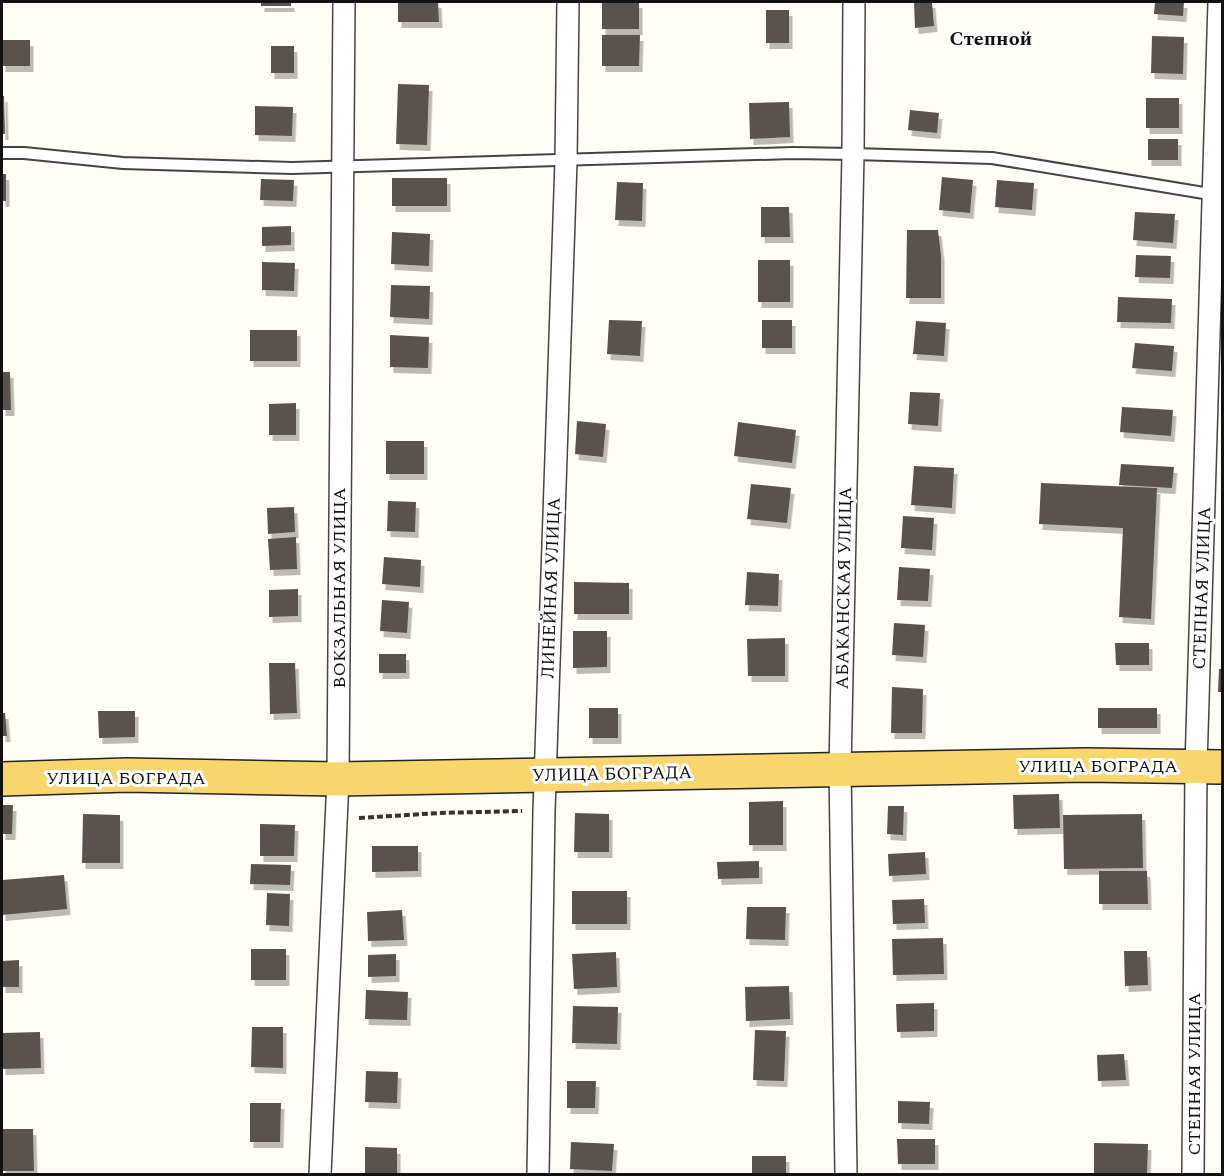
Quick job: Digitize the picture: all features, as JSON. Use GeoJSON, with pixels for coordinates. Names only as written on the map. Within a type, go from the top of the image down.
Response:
{"type":"FeatureCollection","features":[{"type":"Feature","properties":{"kind":"main road","name":"УЛИЦА БОГРАДА"},"geometry":{"type":"LineString","coordinates":[[2,779],[127,775],[338,779],[1086,765],[1209,767]]}},
{"type":"Feature","properties":{"kind":"street","name":"ВОКЗАЛЬНАЯ УЛИЦА"},"geometry":{"type":"LineString","coordinates":[[320,1174],[338,779],[345,2]]}},
{"type":"Feature","properties":{"kind":"street","name":"ЛИНЕЙНАЯ УЛИЦА"},"geometry":{"type":"LineString","coordinates":[[538,1174],[544,811],[566,161],[568,2]]}},
{"type":"Feature","properties":{"kind":"street","name":"АБАКАНСКАЯ УЛИЦА"},"geometry":{"type":"LineString","coordinates":[[846,1174],[840,769],[854,2]]}},
{"type":"Feature","properties":{"kind":"street","name":"СТЕПНАЯ УЛИЦА"},"geometry":{"type":"LineString","coordinates":[[1193,1174],[1209,767],[1219,2]]}},
{"type":"Feature","properties":{"kind":"lane"},"geometry":{"type":"LineString","coordinates":[[2,153],[24,153],[123,163],[292,168],[793,153],[993,158],[1218,195]]}},
{"type":"Feature","properties":{"kind":"path"},"geometry":{"type":"LineString","coordinates":[[336,821],[383,816],[544,811]]}},
{"type":"Feature","properties":{"kind":"building"},"geometry":{"type":"Polygon","coordinates":[[[261,2],[291,2],[291,6],[261,6],[261,2]]]}},
{"type":"Feature","properties":{"kind":"building"},"geometry":{"type":"Polygon","coordinates":[[[398,2],[438,2],[439,22],[398,22],[398,2]]]}},
{"type":"Feature","properties":{"kind":"building"},"geometry":{"type":"Polygon","coordinates":[[[602,2],[639,2],[639,29],[602,29],[602,2]]]}},
{"type":"Feature","properties":{"kind":"building"},"geometry":{"type":"Polygon","coordinates":[[[914,2],[932,2],[934,26],[915,28],[914,2]]]}},
{"type":"Feature","properties":{"kind":"building"},"geometry":{"type":"Polygon","coordinates":[[[1155,2],[1184,2],[1183,16],[1154,14],[1155,2]]]}},
{"type":"Feature","properties":{"kind":"building"},"geometry":{"type":"Polygon","coordinates":[[[766,10],[789,10],[789,43],[766,43],[766,10]]]}},
{"type":"Feature","properties":{"kind":"building"},"geometry":{"type":"Polygon","coordinates":[[[602,35],[640,35],[639,66],[602,66],[602,35]]]}},
{"type":"Feature","properties":{"kind":"building"},"geometry":{"type":"Polygon","coordinates":[[[1152,36],[1184,37],[1183,74],[1151,73],[1152,36]]]}},
{"type":"Feature","properties":{"kind":"building"},"geometry":{"type":"Polygon","coordinates":[[[2,40],[30,40],[30,66],[2,66],[2,40]]]}},
{"type":"Feature","properties":{"kind":"building"},"geometry":{"type":"Polygon","coordinates":[[[271,46],[294,46],[294,73],[271,73],[271,46]]]}},
{"type":"Feature","properties":{"kind":"building"},"geometry":{"type":"Polygon","coordinates":[[[398,84],[429,85],[427,145],[396,144],[398,84]]]}},
{"type":"Feature","properties":{"kind":"building"},"geometry":{"type":"Polygon","coordinates":[[[2,96],[4,96],[5,134],[2,134],[2,96]]]}},
{"type":"Feature","properties":{"kind":"building"},"geometry":{"type":"Polygon","coordinates":[[[1146,98],[1179,98],[1179,128],[1146,128],[1146,98]]]}},
{"type":"Feature","properties":{"kind":"building"},"geometry":{"type":"Polygon","coordinates":[[[789,102],[790,137],[750,139],[749,103],[789,102]]]}},
{"type":"Feature","properties":{"kind":"building"},"geometry":{"type":"Polygon","coordinates":[[[255,106],[293,107],[292,136],[255,135],[255,106]]]}},
{"type":"Feature","properties":{"kind":"building"},"geometry":{"type":"Polygon","coordinates":[[[910,110],[939,113],[937,133],[908,130],[910,110]]]}},
{"type":"Feature","properties":{"kind":"building"},"geometry":{"type":"Polygon","coordinates":[[[1148,139],[1178,139],[1178,160],[1148,160],[1148,139]]]}},
{"type":"Feature","properties":{"kind":"building"},"geometry":{"type":"Polygon","coordinates":[[[2,174],[6,174],[6,201],[2,201],[2,174]]]}},
{"type":"Feature","properties":{"kind":"building"},"geometry":{"type":"Polygon","coordinates":[[[942,177],[973,180],[970,213],[939,210],[942,177]]]}},
{"type":"Feature","properties":{"kind":"building"},"geometry":{"type":"Polygon","coordinates":[[[392,178],[447,178],[447,206],[392,206],[392,178]]]}},
{"type":"Feature","properties":{"kind":"building"},"geometry":{"type":"Polygon","coordinates":[[[261,179],[294,180],[293,201],[260,200],[261,179]]]}},
{"type":"Feature","properties":{"kind":"building"},"geometry":{"type":"Polygon","coordinates":[[[997,180],[1034,183],[1032,210],[995,207],[997,180]]]}},
{"type":"Feature","properties":{"kind":"building"},"geometry":{"type":"Polygon","coordinates":[[[617,182],[643,183],[642,221],[615,220],[617,182]]]}},
{"type":"Feature","properties":{"kind":"building"},"geometry":{"type":"Polygon","coordinates":[[[761,207],[789,207],[790,237],[761,237],[761,207]]]}},
{"type":"Feature","properties":{"kind":"building"},"geometry":{"type":"Polygon","coordinates":[[[1135,212],[1175,214],[1173,243],[1133,240],[1135,212]]]}},
{"type":"Feature","properties":{"kind":"building"},"geometry":{"type":"Polygon","coordinates":[[[291,226],[291,245],[262,246],[262,227],[291,226]]]}},
{"type":"Feature","properties":{"kind":"building"},"geometry":{"type":"Polygon","coordinates":[[[907,230],[938,230],[941,255],[941,298],[906,298],[907,230]]]}},
{"type":"Feature","properties":{"kind":"building"},"geometry":{"type":"Polygon","coordinates":[[[392,232],[430,234],[429,266],[391,264],[392,232]]]}},
{"type":"Feature","properties":{"kind":"building"},"geometry":{"type":"Polygon","coordinates":[[[1136,255],[1171,256],[1170,278],[1135,277],[1136,255]]]}},
{"type":"Feature","properties":{"kind":"building"},"geometry":{"type":"Polygon","coordinates":[[[758,260],[790,260],[790,302],[758,302],[758,260]]]}},
{"type":"Feature","properties":{"kind":"building"},"geometry":{"type":"Polygon","coordinates":[[[262,262],[295,263],[294,291],[262,290],[262,262]]]}},
{"type":"Feature","properties":{"kind":"building"},"geometry":{"type":"Polygon","coordinates":[[[391,285],[430,286],[429,319],[390,317],[391,285]]]}},
{"type":"Feature","properties":{"kind":"building"},"geometry":{"type":"Polygon","coordinates":[[[1118,297],[1172,299],[1171,323],[1117,322],[1118,297]]]}},
{"type":"Feature","properties":{"kind":"building"},"geometry":{"type":"Polygon","coordinates":[[[609,320],[642,321],[640,356],[607,354],[609,320]]]}},
{"type":"Feature","properties":{"kind":"building"},"geometry":{"type":"Polygon","coordinates":[[[762,320],[792,320],[792,348],[762,348],[762,320]]]}},
{"type":"Feature","properties":{"kind":"building"},"geometry":{"type":"Polygon","coordinates":[[[916,321],[946,323],[944,356],[913,354],[916,321]]]}},
{"type":"Feature","properties":{"kind":"building"},"geometry":{"type":"Polygon","coordinates":[[[250,330],[297,330],[297,361],[250,361],[250,330]]]}},
{"type":"Feature","properties":{"kind":"building"},"geometry":{"type":"Polygon","coordinates":[[[390,335],[429,337],[428,368],[390,367],[390,335]]]}},
{"type":"Feature","properties":{"kind":"building"},"geometry":{"type":"Polygon","coordinates":[[[1135,343],[1174,346],[1172,371],[1132,368],[1135,343]]]}},
{"type":"Feature","properties":{"kind":"building"},"geometry":{"type":"Polygon","coordinates":[[[2,372],[10,372],[11,410],[2,410],[2,372]]]}},
{"type":"Feature","properties":{"kind":"building"},"geometry":{"type":"Polygon","coordinates":[[[910,392],[940,393],[938,426],[908,424],[910,392]]]}},
{"type":"Feature","properties":{"kind":"building"},"geometry":{"type":"Polygon","coordinates":[[[296,403],[296,435],[269,435],[269,404],[296,403]]]}},
{"type":"Feature","properties":{"kind":"building"},"geometry":{"type":"Polygon","coordinates":[[[1122,407],[1173,410],[1171,436],[1120,432],[1122,407]]]}},
{"type":"Feature","properties":{"kind":"building"},"geometry":{"type":"Polygon","coordinates":[[[577,421],[606,424],[603,457],[575,454],[577,421]]]}},
{"type":"Feature","properties":{"kind":"building"},"geometry":{"type":"Polygon","coordinates":[[[738,422],[796,430],[792,463],[734,456],[738,422]]]}},
{"type":"Feature","properties":{"kind":"building"},"geometry":{"type":"Polygon","coordinates":[[[386,441],[424,441],[424,474],[386,474],[386,441]]]}},
{"type":"Feature","properties":{"kind":"building"},"geometry":{"type":"Polygon","coordinates":[[[1121,464],[1174,467],[1172,488],[1119,485],[1121,464]]]}},
{"type":"Feature","properties":{"kind":"building"},"geometry":{"type":"Polygon","coordinates":[[[914,466],[954,468],[952,508],[911,505],[914,466]]]}},
{"type":"Feature","properties":{"kind":"building"},"geometry":{"type":"Polygon","coordinates":[[[1041,483],[1157,488],[1151,619],[1119,617],[1123,528],[1039,524],[1041,483]]]}},
{"type":"Feature","properties":{"kind":"building"},"geometry":{"type":"Polygon","coordinates":[[[751,484],[791,488],[787,523],[747,519],[751,484]]]}},
{"type":"Feature","properties":{"kind":"building"},"geometry":{"type":"Polygon","coordinates":[[[388,501],[416,502],[415,532],[387,531],[388,501]]]}},
{"type":"Feature","properties":{"kind":"building"},"geometry":{"type":"Polygon","coordinates":[[[294,507],[295,532],[268,534],[267,508],[294,507]]]}},
{"type":"Feature","properties":{"kind":"building"},"geometry":{"type":"Polygon","coordinates":[[[903,516],[934,518],[932,550],[901,548],[903,516]]]}},
{"type":"Feature","properties":{"kind":"building"},"geometry":{"type":"Polygon","coordinates":[[[296,537],[297,569],[270,570],[268,539],[296,537]]]}},
{"type":"Feature","properties":{"kind":"building"},"geometry":{"type":"Polygon","coordinates":[[[384,557],[421,560],[420,587],[382,584],[384,557]]]}},
{"type":"Feature","properties":{"kind":"building"},"geometry":{"type":"Polygon","coordinates":[[[899,567],[930,569],[928,601],[897,600],[899,567]]]}},
{"type":"Feature","properties":{"kind":"building"},"geometry":{"type":"Polygon","coordinates":[[[747,572],[779,574],[778,606],[745,605],[747,572]]]}},
{"type":"Feature","properties":{"kind":"building"},"geometry":{"type":"Polygon","coordinates":[[[574,582],[629,583],[629,614],[574,614],[574,582]]]}},
{"type":"Feature","properties":{"kind":"building"},"geometry":{"type":"Polygon","coordinates":[[[298,589],[298,616],[269,617],[269,590],[298,589]]]}},
{"type":"Feature","properties":{"kind":"building"},"geometry":{"type":"Polygon","coordinates":[[[382,600],[409,602],[407,633],[380,631],[382,600]]]}},
{"type":"Feature","properties":{"kind":"building"},"geometry":{"type":"Polygon","coordinates":[[[894,623],[925,625],[923,657],[892,655],[894,623]]]}},
{"type":"Feature","properties":{"kind":"building"},"geometry":{"type":"Polygon","coordinates":[[[573,631],[607,631],[607,667],[573,668],[573,631]]]}},
{"type":"Feature","properties":{"kind":"building"},"geometry":{"type":"Polygon","coordinates":[[[785,638],[785,676],[748,676],[747,639],[785,638]]]}},
{"type":"Feature","properties":{"kind":"building"},"geometry":{"type":"Polygon","coordinates":[[[1115,643],[1149,643],[1149,665],[1116,665],[1115,643]]]}},
{"type":"Feature","properties":{"kind":"building"},"geometry":{"type":"Polygon","coordinates":[[[379,654],[406,654],[406,673],[379,673],[379,654]]]}},
{"type":"Feature","properties":{"kind":"building"},"geometry":{"type":"Polygon","coordinates":[[[269,663],[295,663],[297,713],[270,714],[269,663]]]}},
{"type":"Feature","properties":{"kind":"building"},"geometry":{"type":"Polygon","coordinates":[[[1219,669],[1222,669],[1222,692],[1218,692],[1219,669]]]}},
{"type":"Feature","properties":{"kind":"building"},"geometry":{"type":"Polygon","coordinates":[[[892,687],[923,689],[922,733],[891,733],[892,687]]]}},
{"type":"Feature","properties":{"kind":"building"},"geometry":{"type":"Polygon","coordinates":[[[589,708],[618,708],[618,738],[589,738],[589,708]]]}},
{"type":"Feature","properties":{"kind":"building"},"geometry":{"type":"Polygon","coordinates":[[[1098,708],[1157,708],[1157,728],[1098,728],[1098,708]]]}},
{"type":"Feature","properties":{"kind":"building"},"geometry":{"type":"Polygon","coordinates":[[[98,711],[135,711],[135,737],[99,738],[98,711]]]}},
{"type":"Feature","properties":{"kind":"building"},"geometry":{"type":"Polygon","coordinates":[[[2,713],[5,713],[7,736],[2,736],[2,713]]]}},
{"type":"Feature","properties":{"kind":"building"},"geometry":{"type":"Polygon","coordinates":[[[1059,794],[1060,828],[1014,829],[1013,795],[1059,794]]]}},
{"type":"Feature","properties":{"kind":"building"},"geometry":{"type":"Polygon","coordinates":[[[783,801],[783,845],[749,845],[749,802],[783,801]]]}},
{"type":"Feature","properties":{"kind":"building"},"geometry":{"type":"Polygon","coordinates":[[[2,805],[13,805],[12,834],[2,834],[2,805]]]}},
{"type":"Feature","properties":{"kind":"building"},"geometry":{"type":"Polygon","coordinates":[[[888,806],[904,806],[903,835],[887,834],[888,806]]]}},
{"type":"Feature","properties":{"kind":"building"},"geometry":{"type":"Polygon","coordinates":[[[575,813],[609,814],[609,852],[574,852],[575,813]]]}},
{"type":"Feature","properties":{"kind":"building"},"geometry":{"type":"Polygon","coordinates":[[[83,814],[120,815],[120,863],[82,863],[83,814]]]}},
{"type":"Feature","properties":{"kind":"building"},"geometry":{"type":"Polygon","coordinates":[[[1142,814],[1143,868],[1064,869],[1063,815],[1142,814]]]}},
{"type":"Feature","properties":{"kind":"building"},"geometry":{"type":"Polygon","coordinates":[[[260,824],[295,825],[294,856],[260,856],[260,824]]]}},
{"type":"Feature","properties":{"kind":"building"},"geometry":{"type":"Polygon","coordinates":[[[372,846],[418,846],[418,871],[372,872],[372,846]]]}},
{"type":"Feature","properties":{"kind":"building"},"geometry":{"type":"Polygon","coordinates":[[[925,852],[926,874],[889,876],[888,854],[925,852]]]}},
{"type":"Feature","properties":{"kind":"building"},"geometry":{"type":"Polygon","coordinates":[[[759,861],[759,878],[718,879],[717,862],[759,861]]]}},
{"type":"Feature","properties":{"kind":"building"},"geometry":{"type":"Polygon","coordinates":[[[251,864],[291,865],[290,885],[250,884],[251,864]]]}},
{"type":"Feature","properties":{"kind":"building"},"geometry":{"type":"Polygon","coordinates":[[[1099,871],[1147,871],[1148,904],[1099,904],[1099,871]]]}},
{"type":"Feature","properties":{"kind":"building"},"geometry":{"type":"Polygon","coordinates":[[[64,875],[67,909],[2,915],[2,880],[64,875]]]}},
{"type":"Feature","properties":{"kind":"building"},"geometry":{"type":"Polygon","coordinates":[[[572,891],[627,891],[627,924],[572,924],[572,891]]]}},
{"type":"Feature","properties":{"kind":"building"},"geometry":{"type":"Polygon","coordinates":[[[267,893],[290,894],[289,926],[266,925],[267,893]]]}},
{"type":"Feature","properties":{"kind":"building"},"geometry":{"type":"Polygon","coordinates":[[[924,899],[925,923],[893,924],[892,900],[924,899]]]}},
{"type":"Feature","properties":{"kind":"building"},"geometry":{"type":"Polygon","coordinates":[[[747,907],[786,907],[785,940],[746,939],[747,907]]]}},
{"type":"Feature","properties":{"kind":"building"},"geometry":{"type":"Polygon","coordinates":[[[402,910],[404,940],[368,941],[367,912],[402,910]]]}},
{"type":"Feature","properties":{"kind":"building"},"geometry":{"type":"Polygon","coordinates":[[[943,938],[944,974],[893,975],[892,939],[943,938]]]}},
{"type":"Feature","properties":{"kind":"building"},"geometry":{"type":"Polygon","coordinates":[[[251,949],[286,949],[286,980],[251,980],[251,949]]]}},
{"type":"Feature","properties":{"kind":"building"},"geometry":{"type":"Polygon","coordinates":[[[1124,951],[1147,951],[1148,985],[1125,986],[1124,951]]]}},
{"type":"Feature","properties":{"kind":"building"},"geometry":{"type":"Polygon","coordinates":[[[616,952],[617,987],[574,989],[572,954],[616,952]]]}},
{"type":"Feature","properties":{"kind":"building"},"geometry":{"type":"Polygon","coordinates":[[[396,954],[396,976],[368,977],[368,955],[396,954]]]}},
{"type":"Feature","properties":{"kind":"building"},"geometry":{"type":"Polygon","coordinates":[[[19,960],[19,987],[2,987],[2,961],[19,960]]]}},
{"type":"Feature","properties":{"kind":"building"},"geometry":{"type":"Polygon","coordinates":[[[789,986],[790,1019],[746,1021],[745,987],[789,986]]]}},
{"type":"Feature","properties":{"kind":"building"},"geometry":{"type":"Polygon","coordinates":[[[366,990],[408,992],[407,1020],[365,1019],[366,990]]]}},
{"type":"Feature","properties":{"kind":"building"},"geometry":{"type":"Polygon","coordinates":[[[934,1003],[934,1031],[897,1032],[896,1004],[934,1003]]]}},
{"type":"Feature","properties":{"kind":"building"},"geometry":{"type":"Polygon","coordinates":[[[573,1006],[618,1007],[617,1044],[572,1043],[573,1006]]]}},
{"type":"Feature","properties":{"kind":"building"},"geometry":{"type":"Polygon","coordinates":[[[252,1027],[283,1027],[283,1068],[251,1067],[252,1027]]]}},
{"type":"Feature","properties":{"kind":"building"},"geometry":{"type":"Polygon","coordinates":[[[755,1030],[786,1031],[784,1081],[753,1080],[755,1030]]]}},
{"type":"Feature","properties":{"kind":"building"},"geometry":{"type":"Polygon","coordinates":[[[40,1032],[41,1068],[2,1069],[2,1033],[40,1032]]]}},
{"type":"Feature","properties":{"kind":"building"},"geometry":{"type":"Polygon","coordinates":[[[1124,1054],[1126,1080],[1098,1081],[1097,1055],[1124,1054]]]}},
{"type":"Feature","properties":{"kind":"building"},"geometry":{"type":"Polygon","coordinates":[[[366,1071],[398,1072],[397,1103],[365,1102],[366,1071]]]}},
{"type":"Feature","properties":{"kind":"building"},"geometry":{"type":"Polygon","coordinates":[[[567,1081],[596,1081],[595,1108],[567,1108],[567,1081]]]}},
{"type":"Feature","properties":{"kind":"building"},"geometry":{"type":"Polygon","coordinates":[[[898,1101],[930,1102],[929,1124],[898,1123],[898,1101]]]}},
{"type":"Feature","properties":{"kind":"building"},"geometry":{"type":"Polygon","coordinates":[[[250,1103],[281,1103],[280,1142],[250,1142],[250,1103]]]}},
{"type":"Feature","properties":{"kind":"building"},"geometry":{"type":"Polygon","coordinates":[[[2,1129],[33,1129],[34,1171],[2,1171],[2,1129]]]}},
{"type":"Feature","properties":{"kind":"building"},"geometry":{"type":"Polygon","coordinates":[[[897,1139],[935,1139],[935,1164],[898,1164],[897,1139]]]}},
{"type":"Feature","properties":{"kind":"building"},"geometry":{"type":"Polygon","coordinates":[[[571,1142],[614,1144],[612,1171],[570,1169],[571,1142]]]}},
{"type":"Feature","properties":{"kind":"building"},"geometry":{"type":"Polygon","coordinates":[[[1094,1143],[1148,1144],[1147,1174],[1094,1174],[1094,1143]]]}},
{"type":"Feature","properties":{"kind":"building"},"geometry":{"type":"Polygon","coordinates":[[[365,1147],[397,1148],[397,1174],[365,1174],[365,1147]]]}},
{"type":"Feature","properties":{"kind":"building"},"geometry":{"type":"Polygon","coordinates":[[[752,1156],[786,1156],[786,1174],[752,1174],[752,1156]]]}},
{"type":"Feature","properties":{"kind":"district","name":"Степной"},"geometry":{"type":"Point","coordinates":[991,39]}}]}
